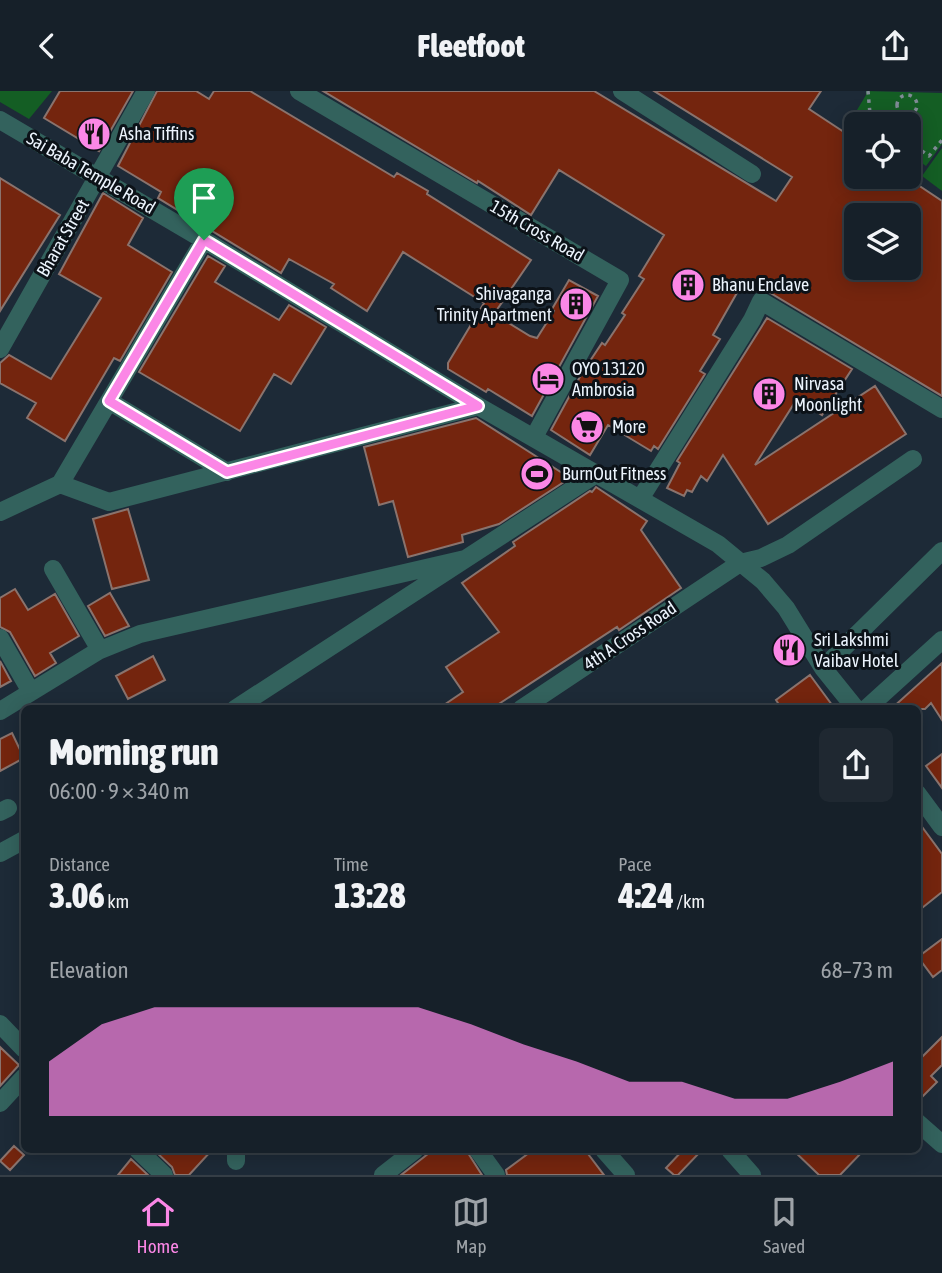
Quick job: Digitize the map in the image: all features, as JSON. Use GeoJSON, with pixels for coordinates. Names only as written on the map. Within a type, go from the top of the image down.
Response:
{"type":"FeatureCollection","features":[{"type":"Feature","properties":{"kind":"street","name":"Bharat Street"},"geometry":{"type":"LineString","coordinates":[[0,349],[146,91]]}},
{"type":"Feature","properties":{"kind":"street","name":"15th Cross Road"},"geometry":{"type":"LineString","coordinates":[[299,91],[620,280],[534,437]]}},
{"type":"Feature","properties":{"kind":"street"},"geometry":{"type":"LineString","coordinates":[[622,91],[752,174]]}},
{"type":"Feature","properties":{"kind":"street","name":"Sai Baba Temple Road"},"geometry":{"type":"LineString","coordinates":[[0,120],[478,406],[718,544],[763,581],[786,608],[823,668],[853,705]]}},
{"type":"Feature","properties":{"kind":"street"},"geometry":{"type":"LineString","coordinates":[[0,512],[60,484],[204,240]]}},
{"type":"Feature","properties":{"kind":"street"},"geometry":{"type":"LineString","coordinates":[[640,499],[752,320],[761,301],[942,409]]}},
{"type":"Feature","properties":{"kind":"street"},"geometry":{"type":"LineString","coordinates":[[109,401],[227,472]]}},
{"type":"Feature","properties":{"kind":"street"},"geometry":{"type":"LineString","coordinates":[[60,484],[109,502],[478,406]]}},
{"type":"Feature","properties":{"kind":"street","name":"4th A Cross Road"},"geometry":{"type":"LineString","coordinates":[[527,705],[740,563],[761,558],[788,545],[914,459]]}},
{"type":"Feature","properties":{"kind":"street"},"geometry":{"type":"LineString","coordinates":[[241,705],[596,474]]}},
{"type":"Feature","properties":{"kind":"street"},"geometry":{"type":"LineString","coordinates":[[823,668],[942,551]]}},
{"type":"Feature","properties":{"kind":"street"},"geometry":{"type":"LineString","coordinates":[[0,711],[100,650],[140,634],[465,559]]}},
{"type":"Feature","properties":{"kind":"street"},"geometry":{"type":"LineString","coordinates":[[53,569],[100,650]]}},
{"type":"Feature","properties":{"kind":"street"},"geometry":{"type":"LineString","coordinates":[[0,638],[31,692]]}},
{"type":"Feature","properties":{"kind":"street"},"geometry":{"type":"LineString","coordinates":[[870,705],[942,640]]}},
{"type":"Feature","properties":{"kind":"street"},"geometry":{"type":"LineString","coordinates":[[921,798],[942,827]]}},
{"type":"Feature","properties":{"kind":"street"},"geometry":{"type":"LineString","coordinates":[[0,853],[21,842]]}},
{"type":"Feature","properties":{"kind":"street"},"geometry":{"type":"LineString","coordinates":[[0,1024],[21,1046]]}},
{"type":"Feature","properties":{"kind":"street"},"geometry":{"type":"LineString","coordinates":[[0,1103],[21,1080]]}},
{"type":"Feature","properties":{"kind":"street"},"geometry":{"type":"LineString","coordinates":[[921,1126],[942,1145]]}},
{"type":"Feature","properties":{"kind":"street"},"geometry":{"type":"LineString","coordinates":[[141,1153],[164,1175]]}},
{"type":"Feature","properties":{"kind":"street"},"geometry":{"type":"LineString","coordinates":[[383,1175],[411,1153]]}},
{"type":"Feature","properties":{"kind":"street"},"geometry":{"type":"LineString","coordinates":[[480,1153],[496,1175]]}},
{"type":"Feature","properties":{"kind":"street"},"geometry":{"type":"LineString","coordinates":[[607,1153],[625,1175]]}},
{"type":"Feature","properties":{"kind":"street"},"geometry":{"type":"LineString","coordinates":[[733,1153],[752,1175]]}},
{"type":"Feature","properties":{"kind":"path"},"geometry":{"type":"LineString","coordinates":[[868,91],[870,112]]}},
{"type":"Feature","properties":{"kind":"path"},"geometry":{"type":"LineString","coordinates":[[912,96],[916,91]]}},
{"type":"Feature","properties":{"kind":"path"},"geometry":{"type":"LineString","coordinates":[[900,112],[897,108],[898,99],[906,94],[917,102],[914,112]]}},
{"type":"Feature","properties":{"kind":"path"},"geometry":{"type":"LineString","coordinates":[[921,150],[929,156],[942,140]]}},
{"type":"Feature","properties":{"kind":"green space"},"geometry":{"type":"Polygon","coordinates":[[[0,91],[52,91],[29,119],[0,102],[0,91]]]}},
{"type":"Feature","properties":{"kind":"green space"},"geometry":{"type":"Polygon","coordinates":[[[866,91],[942,93],[942,144],[926,166],[921,162],[921,112],[856,112],[866,91]]]}},
{"type":"Feature","properties":{"kind":"green space"},"geometry":{"type":"Polygon","coordinates":[[[942,148],[942,191],[922,176],[942,148]]]}},
{"type":"Feature","properties":{"kind":"building"},"geometry":{"type":"Polygon","coordinates":[[[60,91],[133,91],[99,151],[44,118],[60,91]]]}},
{"type":"Feature","properties":{"kind":"building"},"geometry":{"type":"Polygon","coordinates":[[[157,91],[196,91],[209,99],[214,91],[250,91],[394,177],[397,173],[428,191],[427,194],[531,260],[494,314],[530,336],[537,338],[569,280],[598,296],[532,416],[448,369],[448,363],[484,303],[403,252],[367,311],[331,288],[334,284],[289,259],[281,273],[158,198],[161,192],[118,166],[157,91]]]}},
{"type":"Feature","properties":{"kind":"building"},"geometry":{"type":"Polygon","coordinates":[[[323,91],[594,91],[776,201],[792,177],[654,91],[821,91],[809,109],[844,132],[844,189],[921,187],[942,201],[942,396],[767,291],[754,292],[742,284],[713,335],[720,339],[700,371],[705,374],[658,449],[654,446],[651,451],[608,425],[590,455],[551,430],[582,373],[625,315],[622,313],[644,279],[639,276],[664,235],[559,170],[531,215],[478,181],[477,183],[323,91]]]}},
{"type":"Feature","properties":{"kind":"building"},"geometry":{"type":"Polygon","coordinates":[[[0,178],[60,215],[0,311],[0,178]]]}},
{"type":"Feature","properties":{"kind":"building"},"geometry":{"type":"Polygon","coordinates":[[[103,193],[143,218],[128,245],[172,272],[120,361],[114,358],[65,441],[27,418],[36,403],[0,383],[0,363],[9,355],[51,379],[101,298],[59,274],[103,193]]]}},
{"type":"Feature","properties":{"kind":"building"},"geometry":{"type":"Polygon","coordinates":[[[208,256],[225,266],[215,282],[279,320],[289,305],[326,327],[291,384],[274,374],[240,431],[139,372],[208,256]]]}},
{"type":"Feature","properties":{"kind":"building"},"geometry":{"type":"Polygon","coordinates":[[[767,318],[852,369],[822,415],[797,399],[755,465],[875,386],[906,434],[768,524],[723,455],[707,481],[701,476],[692,492],[687,490],[684,496],[667,488],[680,463],[677,461],[767,318]]]}},
{"type":"Feature","properties":{"kind":"building"},"geometry":{"type":"Polygon","coordinates":[[[476,418],[570,478],[499,524],[462,535],[463,542],[408,557],[393,501],[379,505],[364,447],[476,418]]]}},
{"type":"Feature","properties":{"kind":"building"},"geometry":{"type":"Polygon","coordinates":[[[596,487],[647,521],[641,530],[681,588],[619,630],[617,627],[497,705],[444,705],[463,692],[446,667],[499,632],[462,583],[515,546],[513,542],[596,487]]]}},
{"type":"Feature","properties":{"kind":"building"},"geometry":{"type":"Polygon","coordinates":[[[128,509],[149,580],[112,589],[93,519],[128,509]]]}},
{"type":"Feature","properties":{"kind":"building"},"geometry":{"type":"Polygon","coordinates":[[[15,589],[28,610],[55,594],[79,636],[50,653],[56,663],[35,676],[10,632],[0,627],[0,598],[15,589]]]}},
{"type":"Feature","properties":{"kind":"building"},"geometry":{"type":"Polygon","coordinates":[[[110,593],[129,626],[105,636],[88,606],[110,593]]]}},
{"type":"Feature","properties":{"kind":"building"},"geometry":{"type":"Polygon","coordinates":[[[153,656],[165,680],[128,699],[116,676],[153,656]]]}},
{"type":"Feature","properties":{"kind":"building"},"geometry":{"type":"Polygon","coordinates":[[[0,661],[11,681],[0,687],[0,661]]]}},
{"type":"Feature","properties":{"kind":"building"},"geometry":{"type":"Polygon","coordinates":[[[942,663],[942,720],[931,703],[925,709],[921,709],[921,705],[895,705],[942,663]]]}},
{"type":"Feature","properties":{"kind":"building"},"geometry":{"type":"Polygon","coordinates":[[[810,675],[832,705],[779,705],[776,700],[810,675]]]}},
{"type":"Feature","properties":{"kind":"building"},"geometry":{"type":"Polygon","coordinates":[[[12,733],[21,752],[21,760],[0,771],[0,739],[12,733]]]}},
{"type":"Feature","properties":{"kind":"building"},"geometry":{"type":"Polygon","coordinates":[[[942,754],[942,788],[926,766],[942,754]]]}},
{"type":"Feature","properties":{"kind":"building"},"geometry":{"type":"Polygon","coordinates":[[[921,825],[942,854],[942,892],[921,909],[921,825]]]}},
{"type":"Feature","properties":{"kind":"building"},"geometry":{"type":"Polygon","coordinates":[[[942,939],[942,970],[933,977],[921,961],[921,955],[942,939]]]}},
{"type":"Feature","properties":{"kind":"building"},"geometry":{"type":"Polygon","coordinates":[[[942,1037],[942,1065],[931,1076],[937,1082],[921,1098],[921,1058],[942,1037]]]}},
{"type":"Feature","properties":{"kind":"building"},"geometry":{"type":"Polygon","coordinates":[[[0,1047],[19,1065],[0,1086],[0,1047]]]}},
{"type":"Feature","properties":{"kind":"building"},"geometry":{"type":"Polygon","coordinates":[[[14,1146],[24,1155],[10,1170],[0,1161],[14,1146]]]}},
{"type":"Feature","properties":{"kind":"building"},"geometry":{"type":"Polygon","coordinates":[[[157,1153],[209,1153],[189,1175],[175,1175],[172,1167],[157,1153]]]}},
{"type":"Feature","properties":{"kind":"building"},"geometry":{"type":"Polygon","coordinates":[[[429,1153],[468,1153],[482,1175],[401,1175],[429,1153]]]}},
{"type":"Feature","properties":{"kind":"building"},"geometry":{"type":"Polygon","coordinates":[[[529,1153],[587,1153],[604,1175],[507,1175],[506,1170],[529,1153]]]}},
{"type":"Feature","properties":{"kind":"building"},"geometry":{"type":"Polygon","coordinates":[[[680,1153],[699,1153],[678,1175],[666,1168],[680,1153]]]}},
{"type":"Feature","properties":{"kind":"building"},"geometry":{"type":"Polygon","coordinates":[[[796,1153],[861,1153],[840,1175],[819,1175],[796,1153]]]}},
{"type":"Feature","properties":{"kind":"building"},"geometry":{"type":"Polygon","coordinates":[[[131,1159],[148,1175],[118,1175],[131,1159]]]}},
{"type":"Feature","properties":{"kind":"place","name":"Asha Tiffins"},"geometry":{"type":"Point","coordinates":[94,134]}},
{"type":"Feature","properties":{"kind":"place","name":"Bhanu Enclave"},"geometry":{"type":"Point","coordinates":[688,285]}},
{"type":"Feature","properties":{"kind":"place","name":"Shivaganga Trinity Apartment"},"geometry":{"type":"Point","coordinates":[576,304]}},
{"type":"Feature","properties":{"kind":"place","name":"OYO 13120 Ambrosia"},"geometry":{"type":"Point","coordinates":[548,379]}},
{"type":"Feature","properties":{"kind":"place","name":"Nirvasa Moonlight"},"geometry":{"type":"Point","coordinates":[769,394]}},
{"type":"Feature","properties":{"kind":"place","name":"More"},"geometry":{"type":"Point","coordinates":[587,427]}},
{"type":"Feature","properties":{"kind":"place","name":"BurnOut Fitness"},"geometry":{"type":"Point","coordinates":[537,474]}},
{"type":"Feature","properties":{"kind":"place","name":"Sri Lakshmi Vaibav Hotel"},"geometry":{"type":"Point","coordinates":[789,650]}},
{"type":"Feature","properties":{"kind":"route"},"geometry":{"type":"LineString","coordinates":[[204,240],[410,365],[478,406],[227,472],[109,401],[204,240]]}}]}
